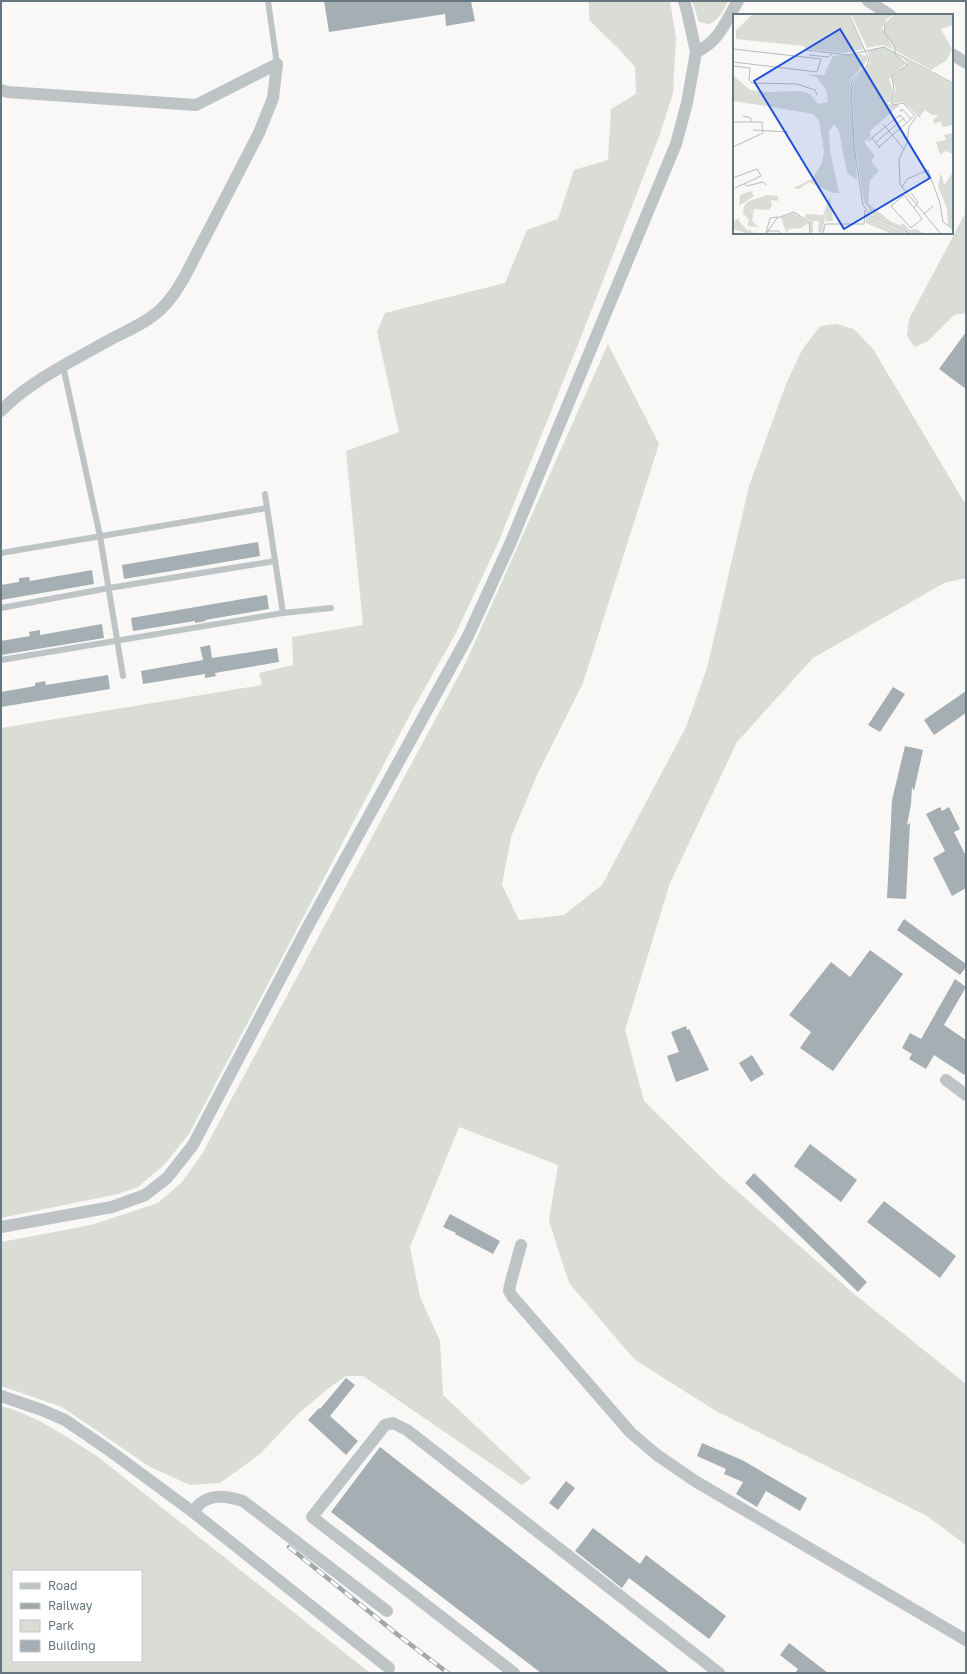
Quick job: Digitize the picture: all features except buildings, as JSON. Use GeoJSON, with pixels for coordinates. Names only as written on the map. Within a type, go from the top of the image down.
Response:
{"type":"FeatureCollection","features":[{"type":"Feature","properties":{"kind":"street"},"geometry":{"type":"LineString","coordinates":[[1,1227],[112,1207],[145,1195],[168,1178],[194,1145],[306,930],[468,636],[510,544],[676,144],[687,103],[696,52],[688,11],[684,1]]}},
{"type":"Feature","properties":{"kind":"street"},"geometry":{"type":"LineString","coordinates":[[696,52],[707,47],[716,38],[738,1]]}},
{"type":"Feature","properties":{"kind":"street"},"geometry":{"type":"LineString","coordinates":[[868,1],[888,14]]}},
{"type":"Feature","properties":{"kind":"street"},"geometry":{"type":"LineString","coordinates":[[953,55],[966,63]]}},
{"type":"Feature","properties":{"kind":"street"},"geometry":{"type":"LineString","coordinates":[[1,90],[8,92],[196,105],[277,64]]}},
{"type":"Feature","properties":{"kind":"street"},"geometry":{"type":"LineString","coordinates":[[1,410],[11,400],[63,366],[138,325],[159,310],[173,296],[185,276],[259,133],[273,98],[277,64]]}},
{"type":"Feature","properties":{"kind":"street"},"geometry":{"type":"LineString","coordinates":[[946,1080],[966,1095]]}},
{"type":"Feature","properties":{"kind":"street"},"geometry":{"type":"LineString","coordinates":[[521,1245],[509,1291],[631,1433],[657,1455],[695,1481],[966,1640]]}},
{"type":"Feature","properties":{"kind":"street"},"geometry":{"type":"LineString","coordinates":[[1,1396],[42,1410],[65,1420],[106,1448],[193,1512],[389,1668]]}},
{"type":"Feature","properties":{"kind":"street"},"geometry":{"type":"LineString","coordinates":[[514,1673],[312,1517],[385,1425],[393,1423],[407,1430],[719,1673]]}},
{"type":"Feature","properties":{"kind":"street"},"geometry":{"type":"LineString","coordinates":[[193,1512],[199,1503],[214,1497],[232,1498],[242,1501],[387,1611]]}},
{"type":"Feature","properties":{"kind":"lane"},"geometry":{"type":"LineString","coordinates":[[268,1],[277,64]]}},
{"type":"Feature","properties":{"kind":"lane"},"geometry":{"type":"LineString","coordinates":[[63,366],[100,536],[123,676]]}},
{"type":"Feature","properties":{"kind":"lane"},"geometry":{"type":"LineString","coordinates":[[265,494],[283,614]]}},
{"type":"Feature","properties":{"kind":"lane"},"geometry":{"type":"LineString","coordinates":[[1,553],[267,508]]}},
{"type":"Feature","properties":{"kind":"lane"},"geometry":{"type":"LineString","coordinates":[[1,608],[109,588],[275,561]]}},
{"type":"Feature","properties":{"kind":"lane"},"geometry":{"type":"LineString","coordinates":[[1,660],[283,614],[331,608]]}},
{"type":"Feature","properties":{"kind":"green space"},"geometry":{"type":"Polygon","coordinates":[[[589,1],[670,1],[676,38],[673,93],[660,134],[581,337],[498,543],[456,633],[413,709],[189,1134],[165,1164],[138,1187],[118,1194],[1,1218],[1,728],[262,685],[259,673],[293,665],[292,637],[363,625],[346,451],[399,432],[377,332],[385,313],[505,283],[527,230],[558,219],[574,170],[608,160],[611,109],[636,94],[635,67],[589,20],[589,1]]]}},
{"type":"Feature","properties":{"kind":"green space"},"geometry":{"type":"Polygon","coordinates":[[[692,1],[728,1],[718,18],[709,24],[699,22],[692,1]]]}},
{"type":"Feature","properties":{"kind":"green space"},"geometry":{"type":"Polygon","coordinates":[[[966,212],[966,313],[954,315],[928,341],[915,347],[907,336],[909,319],[966,212]]]}},
{"type":"Feature","properties":{"kind":"green space"},"geometry":{"type":"Polygon","coordinates":[[[836,324],[854,329],[873,349],[966,505],[966,578],[944,583],[813,658],[737,742],[670,883],[625,1030],[644,1101],[720,1176],[853,1293],[966,1384],[966,1545],[927,1516],[716,1411],[635,1360],[569,1283],[549,1221],[558,1165],[459,1127],[410,1247],[420,1297],[440,1341],[443,1395],[531,1478],[522,1485],[363,1376],[346,1376],[329,1388],[299,1413],[260,1454],[220,1483],[190,1485],[150,1467],[62,1407],[1,1386],[1,1242],[91,1225],[158,1203],[182,1182],[202,1154],[466,662],[608,344],[659,444],[583,683],[537,775],[511,837],[502,885],[519,920],[564,915],[602,885],[686,727],[707,668],[749,486],[786,384],[802,350],[820,326],[836,324]]]}},
{"type":"Feature","properties":{"kind":"green space"},"geometry":{"type":"Polygon","coordinates":[[[1,1406],[26,1415],[63,1434],[97,1456],[370,1673],[1,1673],[1,1406]]]}},
{"type":"Feature","properties":{"kind":"railway"},"geometry":{"type":"LineString","coordinates":[[289,1547],[398,1635],[448,1673]]}}]}
